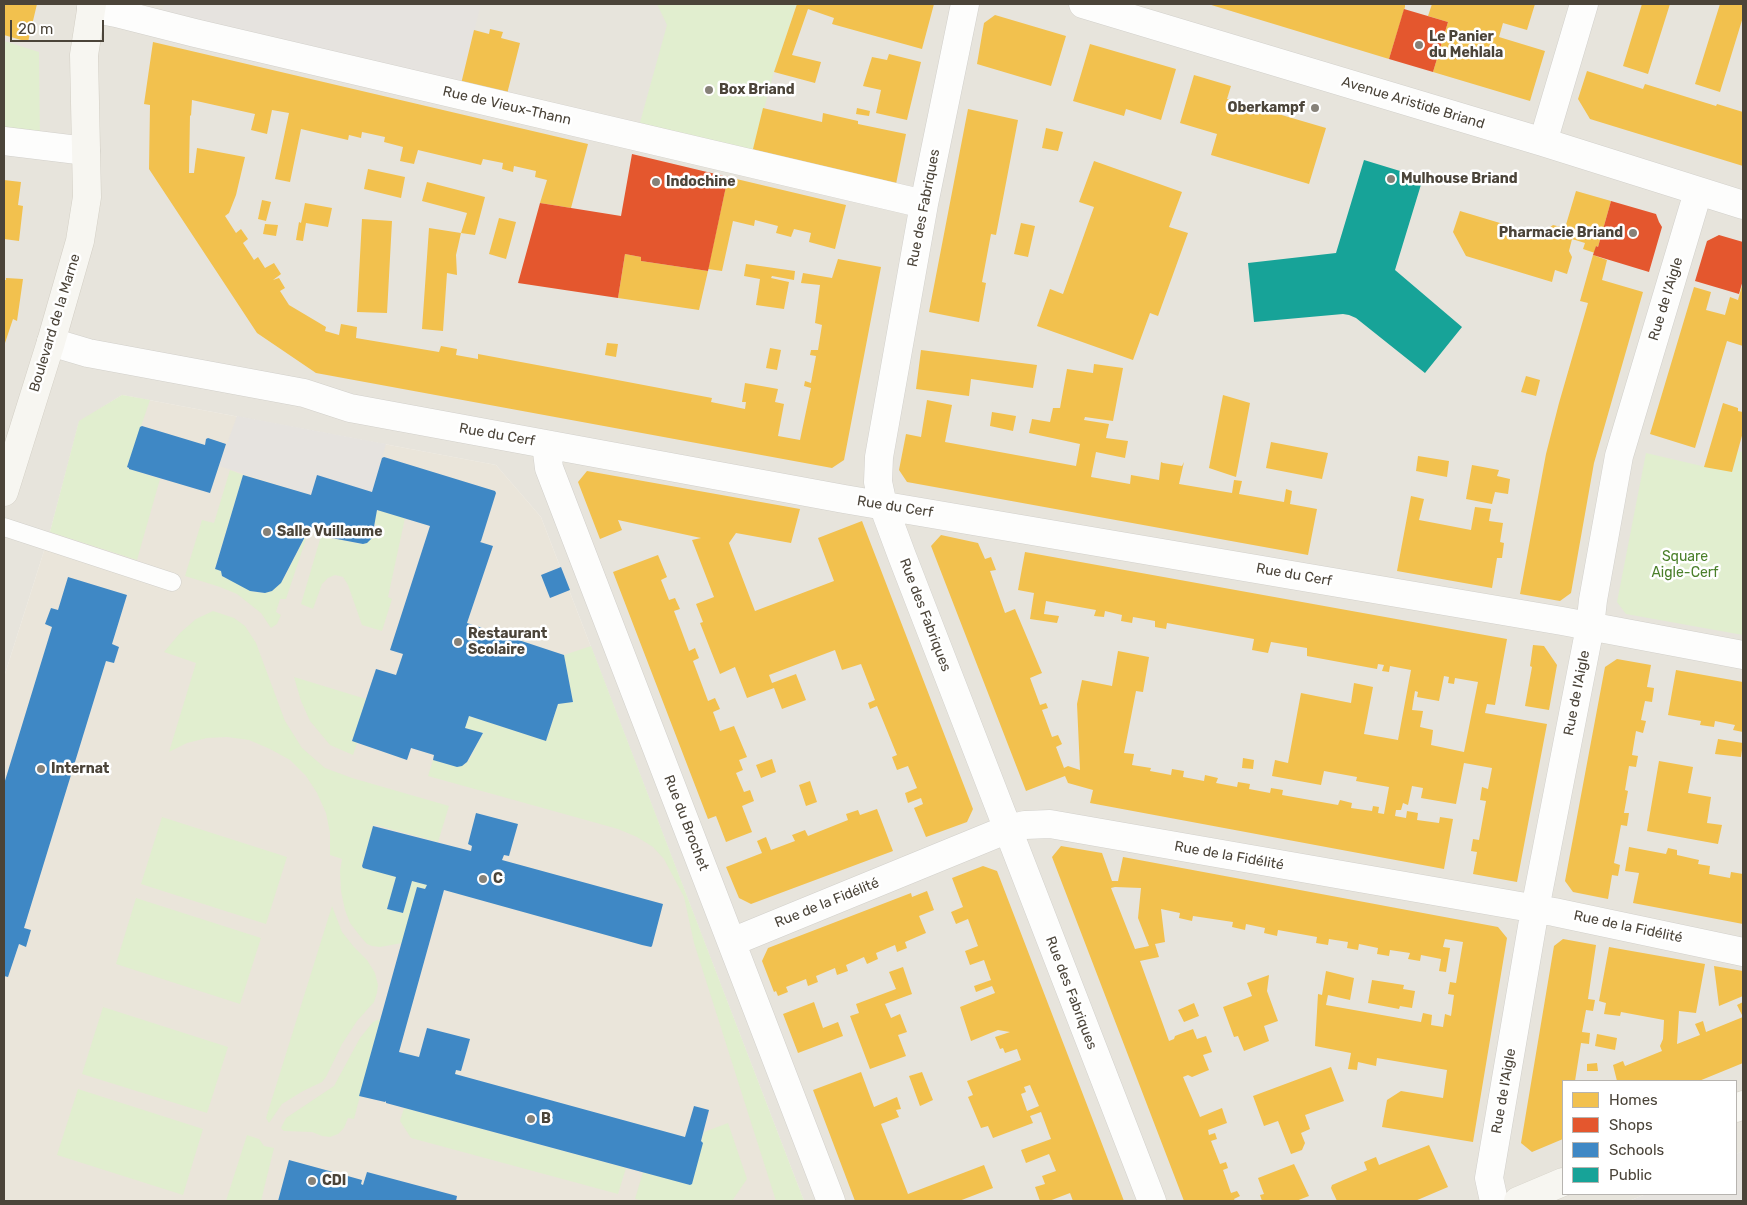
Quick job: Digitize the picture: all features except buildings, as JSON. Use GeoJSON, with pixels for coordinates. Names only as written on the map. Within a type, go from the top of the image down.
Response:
{"type":"FeatureCollection","features":[{"type":"Feature","properties":{"kind":"street","name":"Rue des Fabriques"},"geometry":{"type":"LineString","coordinates":[[965,4],[924,204],[879,457],[878,482],[883,505],[1152,1201]]}},
{"type":"Feature","properties":{"kind":"street","name":"Avenue Aristide Briand"},"geometry":{"type":"LineString","coordinates":[[1083,4],[1137,12],[1743,205]]}},
{"type":"Feature","properties":{"kind":"street"},"geometry":{"type":"LineString","coordinates":[[1543,142],[1584,4]]}},
{"type":"Feature","properties":{"kind":"street","name":"Rue de Vieux-Thann"},"geometry":{"type":"LineString","coordinates":[[91,6],[203,35],[924,204]]}},
{"type":"Feature","properties":{"kind":"street","name":"Boulevard de la Marne"},"geometry":{"type":"LineString","coordinates":[[4,492],[51,342],[80,241],[87,197],[84,55],[91,6]]}},
{"type":"Feature","properties":{"kind":"street"},"geometry":{"type":"LineString","coordinates":[[4,141],[86,151]]}},
{"type":"Feature","properties":{"kind":"street","name":"Rue de l'Aigle"},"geometry":{"type":"LineString","coordinates":[[1494,1201],[1489,1178],[1535,909],[1590,627],[1619,456],[1698,192]]}},
{"type":"Feature","properties":{"kind":"street","name":"Rue du Cerf"},"geometry":{"type":"LineString","coordinates":[[51,342],[88,353],[304,393],[350,408],[883,505],[1743,655]]}},
{"type":"Feature","properties":{"kind":"street","name":"Rue du Brochet"},"geometry":{"type":"LineString","coordinates":[[546,444],[549,468],[831,1201]]}},
{"type":"Feature","properties":{"kind":"street","name":"Rue de la Fidélité"},"geometry":{"type":"LineString","coordinates":[[732,942],[1008,829],[1025,825],[1050,824],[1535,909],[1743,952]]}},
{"type":"Feature","properties":{"kind":"street"},"geometry":{"type":"LineString","coordinates":[[1518,1201],[1562,1182]]}},
{"type":"Feature","properties":{"kind":"lane"},"geometry":{"type":"LineString","coordinates":[[4,527],[172,582]]}},
{"type":"Feature","properties":{"kind":"shaded area"},"geometry":{"type":"Polygon","coordinates":[[[4,4],[1743,4],[1743,1151],[1737,1154],[1737,1080],[1562,1080],[1562,1195],[1644,1195],[1629,1201],[804,1201],[541,517],[496,465],[122,395],[79,422],[50,532],[4,677],[4,4]]]}},
{"type":"Feature","properties":{"kind":"shaded area"},"geometry":{"type":"Polygon","coordinates":[[[164,4],[481,4],[461,84],[162,12],[164,4]]]}},
{"type":"Feature","properties":{"kind":"shaded area"},"geometry":{"type":"Polygon","coordinates":[[[122,395],[496,465],[541,517],[804,1201],[4,1201],[4,677],[50,532],[79,421],[122,395]]]}},
{"type":"Feature","properties":{"kind":"shaded area"},"geometry":{"type":"Polygon","coordinates":[[[237,416],[386,444],[372,492],[317,475],[311,495],[219,466],[237,416]]]}},
{"type":"Feature","properties":{"kind":"shaded area"},"geometry":{"type":"Polygon","coordinates":[[[1743,1151],[1743,1201],[1629,1201],[1644,1195],[1737,1195],[1737,1154],[1743,1151]]]}},
{"type":"Feature","properties":{"kind":"green space","name":"Box Briand"},"geometry":{"type":"Polygon","coordinates":[[[657,4],[797,4],[774,72],[752,153],[639,126],[667,25],[657,4]]]}},
{"type":"Feature","properties":{"kind":"green space"},"geometry":{"type":"Polygon","coordinates":[[[4,41],[39,52],[40,146],[4,141],[4,41]]]}},
{"type":"Feature","properties":{"kind":"green space"},"geometry":{"type":"Polygon","coordinates":[[[122,395],[150,400],[127,467],[160,479],[137,560],[50,532],[79,421],[122,395]]]}},
{"type":"Feature","properties":{"kind":"green space","name":"Square Aigle-Cerf"},"geometry":{"type":"Polygon","coordinates":[[[1738,451],[1743,452],[1743,635],[1626,614],[1617,602],[1646,453],[1706,467],[1738,451]]]}},
{"type":"Feature","properties":{"kind":"green space"},"geometry":{"type":"Polygon","coordinates":[[[230,470],[243,475],[215,568],[221,571],[222,576],[254,592],[265,593],[272,591],[283,580],[310,527],[286,599],[280,599],[276,612],[281,615],[277,624],[271,628],[261,613],[237,594],[185,576],[202,520],[214,523],[230,470]]]}},
{"type":"Feature","properties":{"kind":"green space"},"geometry":{"type":"Polygon","coordinates":[[[377,510],[405,518],[388,597],[392,599],[382,631],[362,625],[348,585],[343,577],[335,575],[328,578],[322,584],[313,609],[301,604],[321,536],[361,544],[367,543],[374,534],[377,510]]]}},
{"type":"Feature","properties":{"kind":"green space"},"geometry":{"type":"Polygon","coordinates":[[[213,611],[234,618],[245,626],[256,643],[285,721],[302,748],[325,768],[352,778],[449,806],[438,842],[373,826],[362,866],[363,868],[396,877],[387,909],[403,913],[412,881],[427,885],[425,889],[417,887],[402,943],[380,947],[372,946],[367,944],[350,923],[341,891],[340,871],[342,859],[330,855],[330,833],[326,813],[317,793],[306,776],[290,760],[249,740],[227,737],[207,738],[187,743],[169,752],[196,663],[164,652],[180,633],[196,619],[213,611]]]}},
{"type":"Feature","properties":{"kind":"green space"},"geometry":{"type":"Polygon","coordinates":[[[591,646],[804,1201],[776,1201],[694,943],[684,897],[664,859],[653,847],[637,837],[618,829],[428,776],[433,760],[457,767],[469,760],[483,733],[465,728],[469,716],[546,741],[558,704],[573,702],[564,655],[591,646]]]}},
{"type":"Feature","properties":{"kind":"green space"},"geometry":{"type":"Polygon","coordinates":[[[294,677],[366,699],[352,741],[357,743],[353,755],[330,745],[310,721],[301,701],[294,677]]]}},
{"type":"Feature","properties":{"kind":"green space"},"geometry":{"type":"Polygon","coordinates":[[[162,817],[287,857],[266,924],[141,884],[162,817]]]}},
{"type":"Feature","properties":{"kind":"green space"},"geometry":{"type":"Polygon","coordinates":[[[136,898],[261,938],[240,1004],[116,964],[136,898]]]}},
{"type":"Feature","properties":{"kind":"green space"},"geometry":{"type":"Polygon","coordinates":[[[332,906],[342,932],[367,960],[375,973],[378,985],[377,993],[374,1002],[357,1021],[342,1044],[322,1082],[282,1104],[269,1123],[266,1118],[332,906]]]}},
{"type":"Feature","properties":{"kind":"green space"},"geometry":{"type":"Polygon","coordinates":[[[103,1007],[228,1047],[207,1113],[82,1074],[103,1007]]]}},
{"type":"Feature","properties":{"kind":"green space"},"geometry":{"type":"Polygon","coordinates":[[[380,1019],[354,1119],[348,1118],[344,1128],[338,1134],[330,1137],[312,1132],[284,1131],[281,1128],[286,1118],[334,1086],[360,1038],[373,1022],[380,1019]]]}},
{"type":"Feature","properties":{"kind":"green space"},"geometry":{"type":"Polygon","coordinates":[[[78,1089],[203,1129],[183,1195],[57,1155],[78,1089]]]}},
{"type":"Feature","properties":{"kind":"green space"},"geometry":{"type":"Polygon","coordinates":[[[404,1108],[626,1168],[618,1194],[411,1138],[400,1121],[404,1108]]]}},
{"type":"Feature","properties":{"kind":"green space"},"geometry":{"type":"Polygon","coordinates":[[[728,1123],[747,1179],[732,1201],[644,1201],[635,1199],[643,1172],[690,1185],[704,1132],[728,1123]]]}},
{"type":"Feature","properties":{"kind":"green space"},"geometry":{"type":"Polygon","coordinates":[[[247,1135],[259,1139],[264,1146],[274,1148],[261,1201],[226,1201],[247,1135]]]}},
{"type":"Feature","properties":{"kind":"place","name":"Le Panier du Mehlala"},"geometry":{"type":"Point","coordinates":[1419,45]}},
{"type":"Feature","properties":{"kind":"place","name":"Box Briand"},"geometry":{"type":"Point","coordinates":[709,90]}},
{"type":"Feature","properties":{"kind":"place","name":"Oberkampf"},"geometry":{"type":"Point","coordinates":[1315,108]}},
{"type":"Feature","properties":{"kind":"place","name":"Mulhouse Briand"},"geometry":{"type":"Point","coordinates":[1391,179]}},
{"type":"Feature","properties":{"kind":"place","name":"Indochine"},"geometry":{"type":"Point","coordinates":[656,182]}},
{"type":"Feature","properties":{"kind":"place","name":"Pharmacie Briand"},"geometry":{"type":"Point","coordinates":[1633,233]}},
{"type":"Feature","properties":{"kind":"place","name":"Salle Vuillaume"},"geometry":{"type":"Point","coordinates":[267,532]}},
{"type":"Feature","properties":{"kind":"place","name":"Restaurant Scolaire"},"geometry":{"type":"Point","coordinates":[458,642]}},
{"type":"Feature","properties":{"kind":"place","name":"Internat"},"geometry":{"type":"Point","coordinates":[41,769]}},
{"type":"Feature","properties":{"kind":"place","name":"C"},"geometry":{"type":"Point","coordinates":[483,879]}},
{"type":"Feature","properties":{"kind":"place","name":"B"},"geometry":{"type":"Point","coordinates":[531,1119]}},
{"type":"Feature","properties":{"kind":"place","name":"CDI"},"geometry":{"type":"Point","coordinates":[312,1181]}}]}
